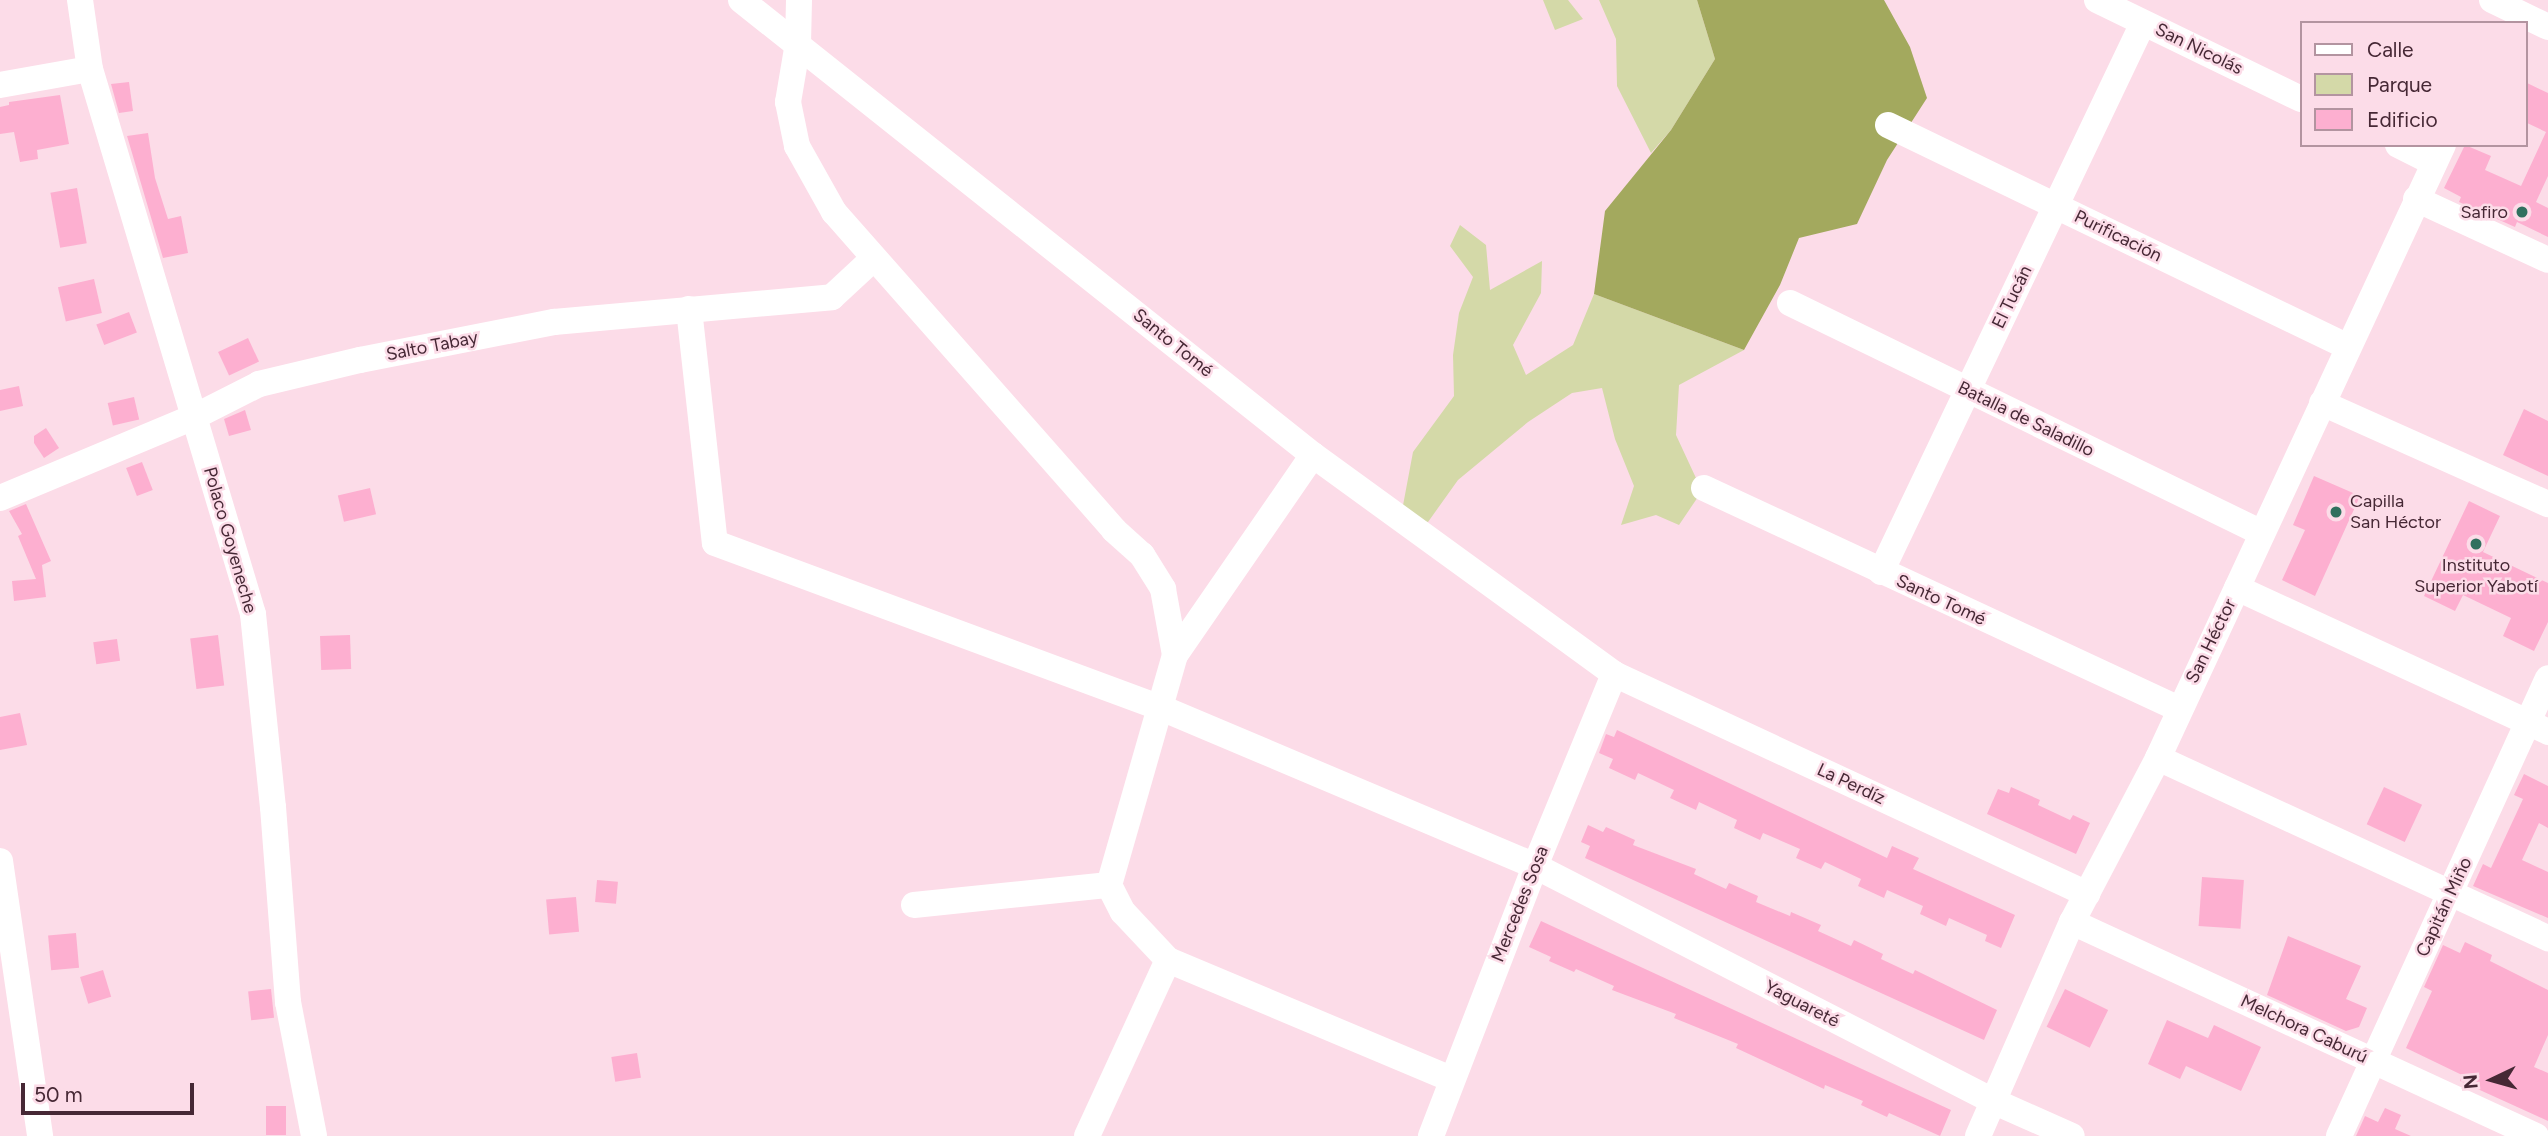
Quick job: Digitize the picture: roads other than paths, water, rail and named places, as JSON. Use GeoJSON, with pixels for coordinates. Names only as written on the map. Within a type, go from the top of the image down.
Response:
{"type":"FeatureCollection","features":[{"type":"Feature","properties":{"kind":"street","name":"Polaco Goyeneche"},"geometry":{"type":"LineString","coordinates":[[80,0],[90,69],[253,614],[289,1002],[314,1136]]}},
{"type":"Feature","properties":{"kind":"street","name":"Santo Tomé"},"geometry":{"type":"LineString","coordinates":[[741,0],[1313,455],[1614,674]]}},
{"type":"Feature","properties":{"kind":"street"},"geometry":{"type":"LineString","coordinates":[[799,0],[798,43],[788,102],[797,146],[834,212],[1114,530],[1142,555],[1163,589],[1175,655]]}},
{"type":"Feature","properties":{"kind":"street","name":"San Nicolás"},"geometry":{"type":"LineString","coordinates":[[2096,0],[2300,99]]}},
{"type":"Feature","properties":{"kind":"street"},"geometry":{"type":"LineString","coordinates":[[2505,8],[2548,27]]}},
{"type":"Feature","properties":{"kind":"street","name":"El Tucán"},"geometry":{"type":"LineString","coordinates":[[1881,572],[2143,23]]}},
{"type":"Feature","properties":{"kind":"street"},"geometry":{"type":"LineString","coordinates":[[0,85],[90,69]]}},
{"type":"Feature","properties":{"kind":"street","name":"Purificación"},"geometry":{"type":"LineString","coordinates":[[1888,125],[2348,347]]}},
{"type":"Feature","properties":{"kind":"street"},"geometry":{"type":"LineString","coordinates":[[2407,147],[2439,154]]}},
{"type":"Feature","properties":{"kind":"street","name":"San Héctor"},"geometry":{"type":"LineString","coordinates":[[1978,1136],[2072,922],[2158,758],[2439,154]]}},
{"type":"Feature","properties":{"kind":"street"},"geometry":{"type":"LineString","coordinates":[[2416,200],[2548,260]]}},
{"type":"Feature","properties":{"kind":"street","name":"Salto Tabay"},"geometry":{"type":"LineString","coordinates":[[0,498],[194,418],[259,384],[360,360],[554,322],[832,297],[874,258]]}},
{"type":"Feature","properties":{"kind":"street","name":"Batalla de Saladillo"},"geometry":{"type":"LineString","coordinates":[[1790,303],[2262,533]]}},
{"type":"Feature","properties":{"kind":"street","name":"Yaguareté"},"geometry":{"type":"LineString","coordinates":[[689,309],[715,543],[1159,707],[1535,866],[1993,1101],[2072,1136]]}},
{"type":"Feature","properties":{"kind":"street"},"geometry":{"type":"LineString","coordinates":[[2322,403],[2548,504]]}},
{"type":"Feature","properties":{"kind":"street"},"geometry":{"type":"LineString","coordinates":[[1313,455],[1175,655],[1109,885],[1122,912],[1168,960],[1451,1079]]}},
{"type":"Feature","properties":{"kind":"street","name":"Santo Tomé"},"geometry":{"type":"LineString","coordinates":[[1704,488],[2179,709]]}},
{"type":"Feature","properties":{"kind":"street"},"geometry":{"type":"LineString","coordinates":[[2237,588],[2538,727]]}},
{"type":"Feature","properties":{"kind":"street","name":"Mercedes Sosa"},"geometry":{"type":"LineString","coordinates":[[1431,1136],[1535,866],[1614,674]]}},
{"type":"Feature","properties":{"kind":"street","name":"La Perdíz"},"geometry":{"type":"LineString","coordinates":[[1614,674],[2087,894]]}},
{"type":"Feature","properties":{"kind":"street","name":"Capitán Miño"},"geometry":{"type":"LineString","coordinates":[[2339,1136],[2450,893],[2538,727],[2548,678]]}},
{"type":"Feature","properties":{"kind":"street"},"geometry":{"type":"LineString","coordinates":[[2158,758],[2548,938]]}},
{"type":"Feature","properties":{"kind":"street"},"geometry":{"type":"LineString","coordinates":[[0,861],[40,1136]]}},
{"type":"Feature","properties":{"kind":"street"},"geometry":{"type":"LineString","coordinates":[[914,905],[1109,885]]}},
{"type":"Feature","properties":{"kind":"street","name":"Melchora Caburú"},"geometry":{"type":"LineString","coordinates":[[2072,922],[2536,1136]]}},
{"type":"Feature","properties":{"kind":"street"},"geometry":{"type":"LineString","coordinates":[[1087,1136],[1168,960]]}},
{"type":"Feature","properties":{"kind":"place","name":"Safiro"},"geometry":{"type":"Point","coordinates":[2522,212]}},
{"type":"Feature","properties":{"kind":"place","name":"Capilla San Héctor"},"geometry":{"type":"Point","coordinates":[2336,512]}},
{"type":"Feature","properties":{"kind":"place","name":"Instituto Superior Yabotí"},"geometry":{"type":"Point","coordinates":[2476,544]}}]}
